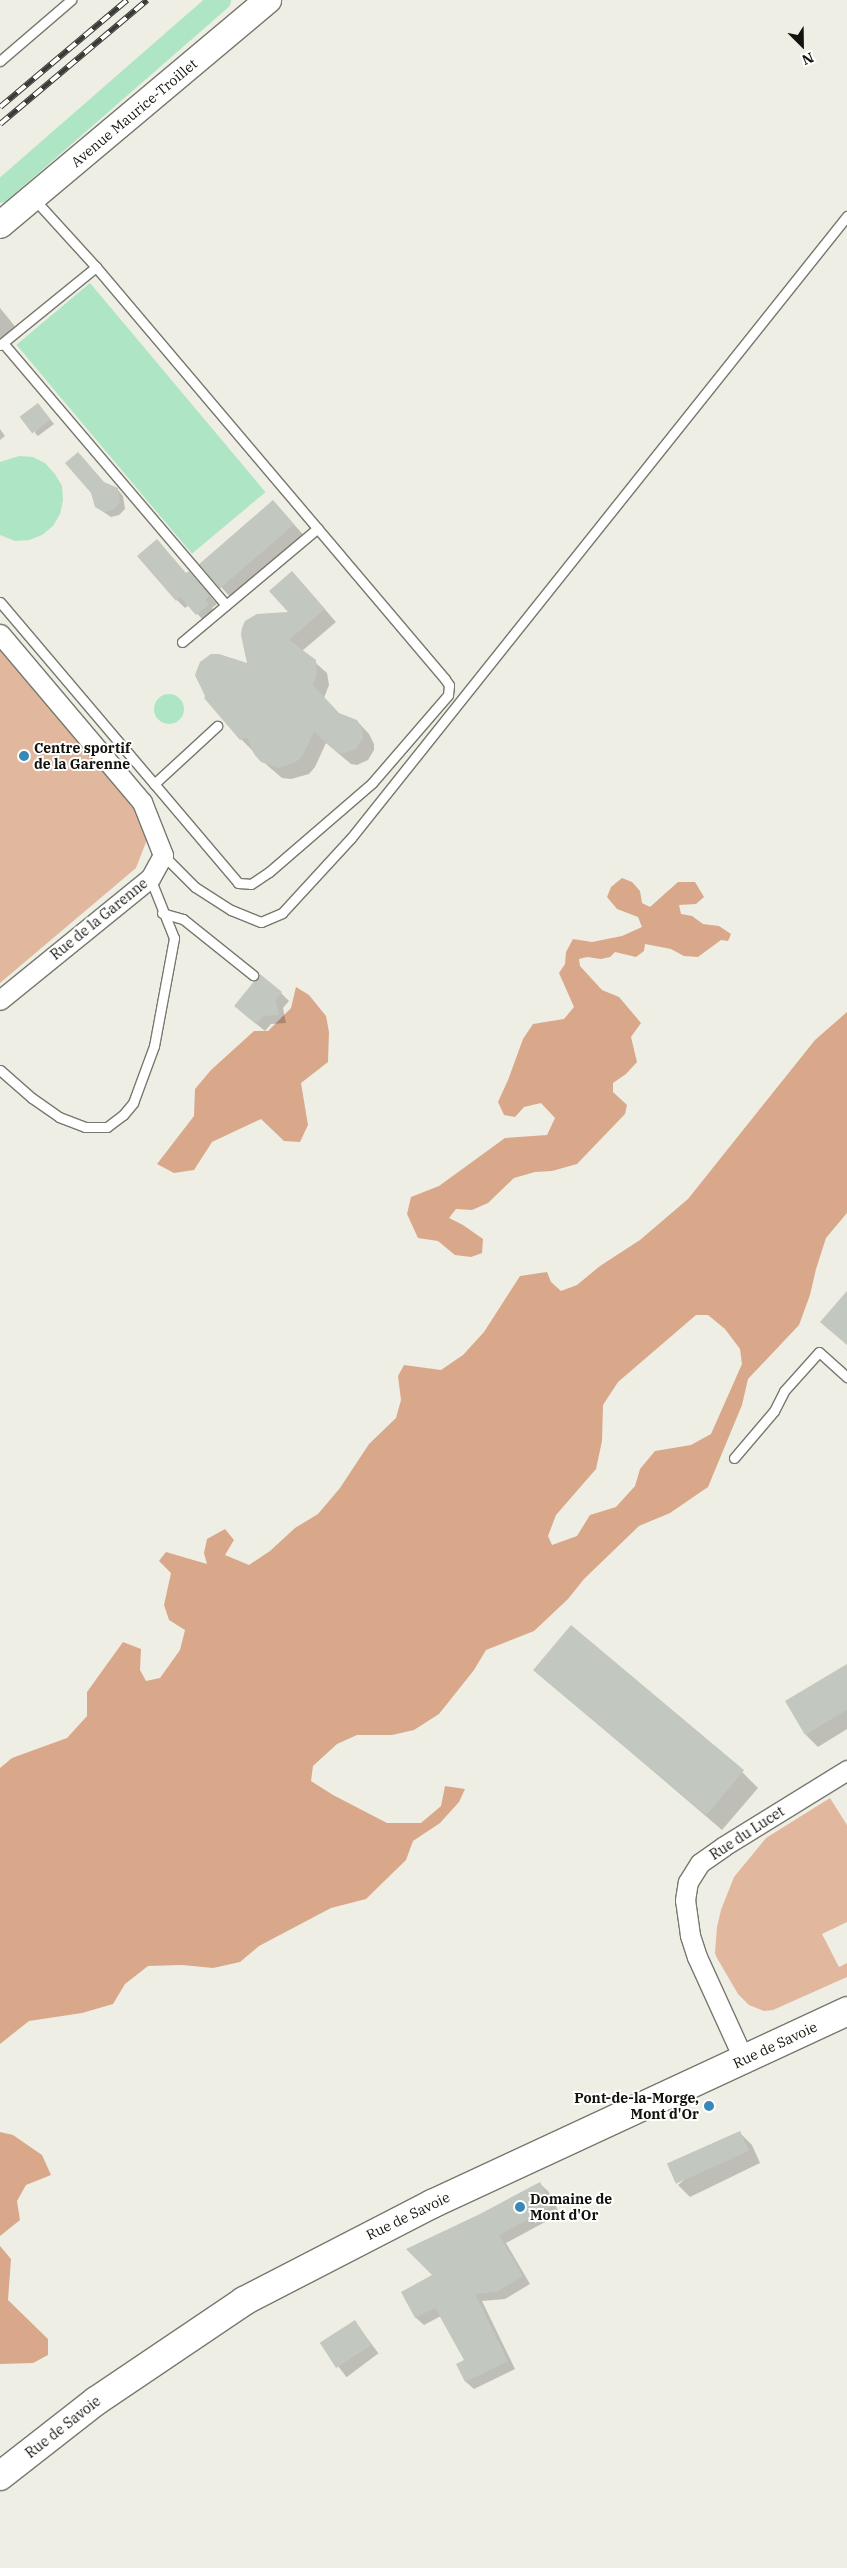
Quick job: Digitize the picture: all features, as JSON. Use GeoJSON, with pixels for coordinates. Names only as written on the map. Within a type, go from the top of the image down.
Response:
{"type":"FeatureCollection","features":[{"type":"Feature","properties":{"kind":"main road","name":"Rue de Savoie"},"geometry":{"type":"LineString","coordinates":[[0,2476],[96,2401],[244,2301],[432,2204],[847,2011]]}},
{"type":"Feature","properties":{"kind":"street","name":"Avenue Maurice-Troillet"},"geometry":{"type":"LineString","coordinates":[[0,226],[268,0]]}},
{"type":"Feature","properties":{"kind":"street"},"geometry":{"type":"LineString","coordinates":[[0,634],[142,802],[163,855]]}},
{"type":"Feature","properties":{"kind":"street","name":"Rue de la Garenne"},"geometry":{"type":"LineString","coordinates":[[0,1000],[150,878],[163,855]]}},
{"type":"Feature","properties":{"kind":"street","name":"Rue du Lucet"},"geometry":{"type":"LineString","coordinates":[[744,2060],[697,1957],[690,1935],[685,1900],[688,1882],[700,1863],[724,1846],[847,1770]]}},
{"type":"Feature","properties":{"kind":"lane"},"geometry":{"type":"LineString","coordinates":[[0,61],[71,0]]}},
{"type":"Feature","properties":{"kind":"lane"},"geometry":{"type":"LineString","coordinates":[[0,602],[238,883],[250,884],[269,872],[372,783],[448,695],[449,685],[445,678],[96,267],[33,198]]}},
{"type":"Feature","properties":{"kind":"lane"},"geometry":{"type":"LineString","coordinates":[[163,855],[194,887],[231,910],[261,922],[282,913],[351,838],[847,216]]}},
{"type":"Feature","properties":{"kind":"lane"},"geometry":{"type":"LineString","coordinates":[[96,267],[2,344],[226,605]]}},
{"type":"Feature","properties":{"kind":"lane"},"geometry":{"type":"LineString","coordinates":[[182,642],[318,528]]}},
{"type":"Feature","properties":{"kind":"lane"},"geometry":{"type":"LineString","coordinates":[[154,784],[217,726]]}},
{"type":"Feature","properties":{"kind":"lane"},"geometry":{"type":"LineString","coordinates":[[0,1070],[32,1098],[60,1117],[85,1127],[107,1127],[123,1115],[133,1103],[154,1046],[174,938],[162,913],[150,878]]}},
{"type":"Feature","properties":{"kind":"lane"},"geometry":{"type":"LineString","coordinates":[[162,913],[183,919],[253,975]]}},
{"type":"Feature","properties":{"kind":"lane"},"geometry":{"type":"LineString","coordinates":[[734,1458],[774,1411],[784,1391],[818,1352],[847,1377]]}},
{"type":"Feature","properties":{"kind":"shaded area"},"geometry":{"type":"Polygon","coordinates":[[[90,283],[265,492],[192,554],[16,345],[90,283]]]}},
{"type":"Feature","properties":{"kind":"shaded area"},"geometry":{"type":"Polygon","coordinates":[[[19,456],[33,457],[45,463],[55,474],[62,486],[63,500],[60,514],[53,526],[42,535],[29,540],[15,541],[0,535],[0,462],[19,456]]]}},
{"type":"Feature","properties":{"kind":"shaded area"},"geometry":{"type":"Polygon","coordinates":[[[0,648],[140,807],[148,837],[136,868],[0,983],[0,648]]]}},
{"type":"Feature","properties":{"kind":"shaded area"},"geometry":{"type":"Polygon","coordinates":[[[169,694],[175,695],[183,703],[183,715],[175,723],[169,724],[163,723],[155,715],[154,709],[155,703],[163,695],[169,694]]]}},
{"type":"Feature","properties":{"kind":"shaded area"},"geometry":{"type":"Polygon","coordinates":[[[622,878],[632,882],[640,891],[642,903],[650,907],[678,882],[695,882],[704,897],[696,904],[679,905],[681,914],[692,916],[703,924],[719,926],[731,934],[728,941],[721,940],[698,957],[684,956],[671,949],[645,944],[644,951],[636,957],[615,952],[610,957],[601,959],[587,957],[579,959],[580,966],[602,990],[619,997],[641,1023],[631,1037],[637,1062],[626,1074],[613,1083],[613,1092],[627,1105],[625,1114],[577,1164],[514,1178],[488,1203],[472,1210],[456,1209],[449,1218],[483,1239],[482,1253],[471,1257],[455,1255],[438,1241],[418,1238],[407,1214],[411,1197],[439,1186],[505,1138],[547,1135],[555,1118],[541,1103],[524,1107],[515,1117],[504,1115],[498,1102],[523,1039],[533,1024],[564,1019],[574,1007],[559,973],[565,964],[566,952],[573,939],[592,942],[622,936],[642,927],[638,917],[617,909],[607,897],[611,887],[622,878]]]}},
{"type":"Feature","properties":{"kind":"shaded area"},"geometry":{"type":"Polygon","coordinates":[[[296,987],[309,995],[326,1016],[329,1032],[328,1062],[301,1083],[308,1125],[300,1142],[284,1141],[261,1119],[212,1142],[194,1170],[174,1173],[157,1164],[194,1116],[195,1089],[211,1070],[254,1031],[268,1031],[291,1008],[296,987]]]}},
{"type":"Feature","properties":{"kind":"shaded area"},"geometry":{"type":"Polygon","coordinates":[[[847,1012],[847,1213],[826,1238],[810,1295],[799,1325],[748,1379],[742,1405],[708,1487],[670,1513],[639,1526],[534,1631],[486,1650],[474,1670],[439,1714],[414,1730],[392,1735],[357,1735],[337,1744],[313,1766],[311,1781],[333,1795],[387,1823],[421,1823],[441,1806],[445,1786],[465,1789],[459,1802],[440,1823],[413,1841],[406,1860],[366,1899],[331,1908],[259,1946],[240,1962],[213,1968],[182,1965],[148,1966],[125,1984],[113,2004],[82,2013],[29,2021],[0,2044],[0,1768],[12,1758],[67,1738],[87,1716],[87,1692],[123,1642],[141,1649],[140,1670],[146,1681],[160,1678],[180,1650],[185,1630],[169,1620],[164,1605],[171,1573],[159,1561],[166,1552],[207,1564],[204,1553],[207,1539],[225,1529],[234,1540],[225,1555],[249,1565],[270,1551],[295,1528],[318,1514],[340,1488],[369,1444],[396,1418],[401,1400],[398,1376],[404,1365],[441,1370],[463,1355],[484,1332],[520,1276],[547,1272],[551,1282],[561,1291],[577,1285],[600,1266],[640,1240],[688,1199],[815,1040],[847,1012]],[[696,1315],[618,1382],[603,1405],[602,1441],[596,1469],[556,1515],[548,1536],[552,1545],[577,1536],[590,1515],[616,1507],[635,1486],[640,1469],[655,1451],[691,1445],[711,1434],[742,1364],[740,1349],[725,1329],[708,1315],[696,1315]]]}},
{"type":"Feature","properties":{"kind":"shaded area"},"geometry":{"type":"Polygon","coordinates":[[[830,1798],[847,1825],[847,1922],[822,1934],[839,1967],[847,1963],[847,1977],[773,2010],[764,2011],[749,2005],[738,1994],[717,1958],[715,1953],[717,1927],[721,1910],[734,1877],[766,1838],[830,1798]]]}},
{"type":"Feature","properties":{"kind":"shaded area"},"geometry":{"type":"Polygon","coordinates":[[[0,2132],[13,2135],[42,2155],[51,2175],[26,2185],[17,2201],[20,2220],[0,2236],[0,2132]]]}},
{"type":"Feature","properties":{"kind":"shaded area"},"geometry":{"type":"Polygon","coordinates":[[[0,2246],[11,2259],[8,2300],[48,2339],[48,2355],[33,2363],[0,2364],[0,2246]]]}},
{"type":"Feature","properties":{"kind":"building"},"geometry":{"type":"Polygon","coordinates":[[[38,403],[51,420],[32,434],[20,417],[38,403]]]}},
{"type":"Feature","properties":{"kind":"building"},"geometry":{"type":"Polygon","coordinates":[[[78,452],[104,482],[118,488],[120,502],[113,510],[104,512],[95,507],[91,493],[65,463],[78,452]]]}},
{"type":"Feature","properties":{"kind":"building"},"geometry":{"type":"Polygon","coordinates":[[[273,500],[294,524],[220,588],[199,564],[273,500]]]}},
{"type":"Feature","properties":{"kind":"building"},"geometry":{"type":"Polygon","coordinates":[[[157,539],[186,573],[189,571],[210,595],[205,600],[209,604],[196,615],[180,597],[176,601],[137,556],[157,539]]]}},
{"type":"Feature","properties":{"kind":"building"},"geometry":{"type":"Polygon","coordinates":[[[292,571],[325,609],[289,640],[316,660],[317,673],[313,685],[339,713],[357,720],[363,731],[363,738],[356,749],[345,753],[338,753],[314,732],[303,755],[296,762],[279,768],[261,762],[254,754],[247,738],[240,740],[204,698],[205,696],[195,675],[200,662],[211,654],[219,654],[247,663],[241,635],[245,621],[257,614],[288,612],[269,591],[292,571]]]}},
{"type":"Feature","properties":{"kind":"building"},"geometry":{"type":"Polygon","coordinates":[[[260,974],[282,992],[276,1000],[279,1015],[263,1016],[256,1024],[234,1006],[260,974]]]}},
{"type":"Feature","properties":{"kind":"building"},"geometry":{"type":"Polygon","coordinates":[[[847,1291],[847,1345],[820,1322],[847,1291]]]}},
{"type":"Feature","properties":{"kind":"building"},"geometry":{"type":"Polygon","coordinates":[[[571,1625],[744,1770],[706,1815],[533,1670],[571,1625]]]}},
{"type":"Feature","properties":{"kind":"building"},"geometry":{"type":"Polygon","coordinates":[[[847,1664],[847,1710],[805,1735],[785,1701],[847,1664]]]}},
{"type":"Feature","properties":{"kind":"building"},"geometry":{"type":"Polygon","coordinates":[[[740,2131],[749,2151],[676,2184],[667,2164],[740,2131]]]}},
{"type":"Feature","properties":{"kind":"building"},"geometry":{"type":"Polygon","coordinates":[[[540,2182],[553,2206],[499,2235],[523,2276],[496,2292],[475,2294],[508,2361],[465,2382],[456,2364],[464,2360],[435,2308],[415,2318],[401,2292],[432,2275],[406,2249],[480,2214],[540,2182]]]}},
{"type":"Feature","properties":{"kind":"building"},"geometry":{"type":"Polygon","coordinates":[[[355,2320],[371,2345],[336,2368],[320,2343],[355,2320]]]}},
{"type":"Feature","properties":{"kind":"waterway"},"geometry":{"type":"LineString","coordinates":[[0,192],[220,0]]}},
{"type":"Feature","properties":{"kind":"railway"},"geometry":{"type":"LineString","coordinates":[[0,107],[127,0]]}},
{"type":"Feature","properties":{"kind":"railway"},"geometry":{"type":"LineString","coordinates":[[0,124],[147,0]]}},
{"type":"Feature","properties":{"kind":"place","name":"Centre sportif de la Garenne"},"geometry":{"type":"Point","coordinates":[24,756]}},
{"type":"Feature","properties":{"kind":"place","name":"Pont-de-la-Morge, Mont d'Or"},"geometry":{"type":"Point","coordinates":[709,2106]}},
{"type":"Feature","properties":{"kind":"place","name":"Domaine de Mont d'Or"},"geometry":{"type":"Point","coordinates":[520,2207]}}]}
